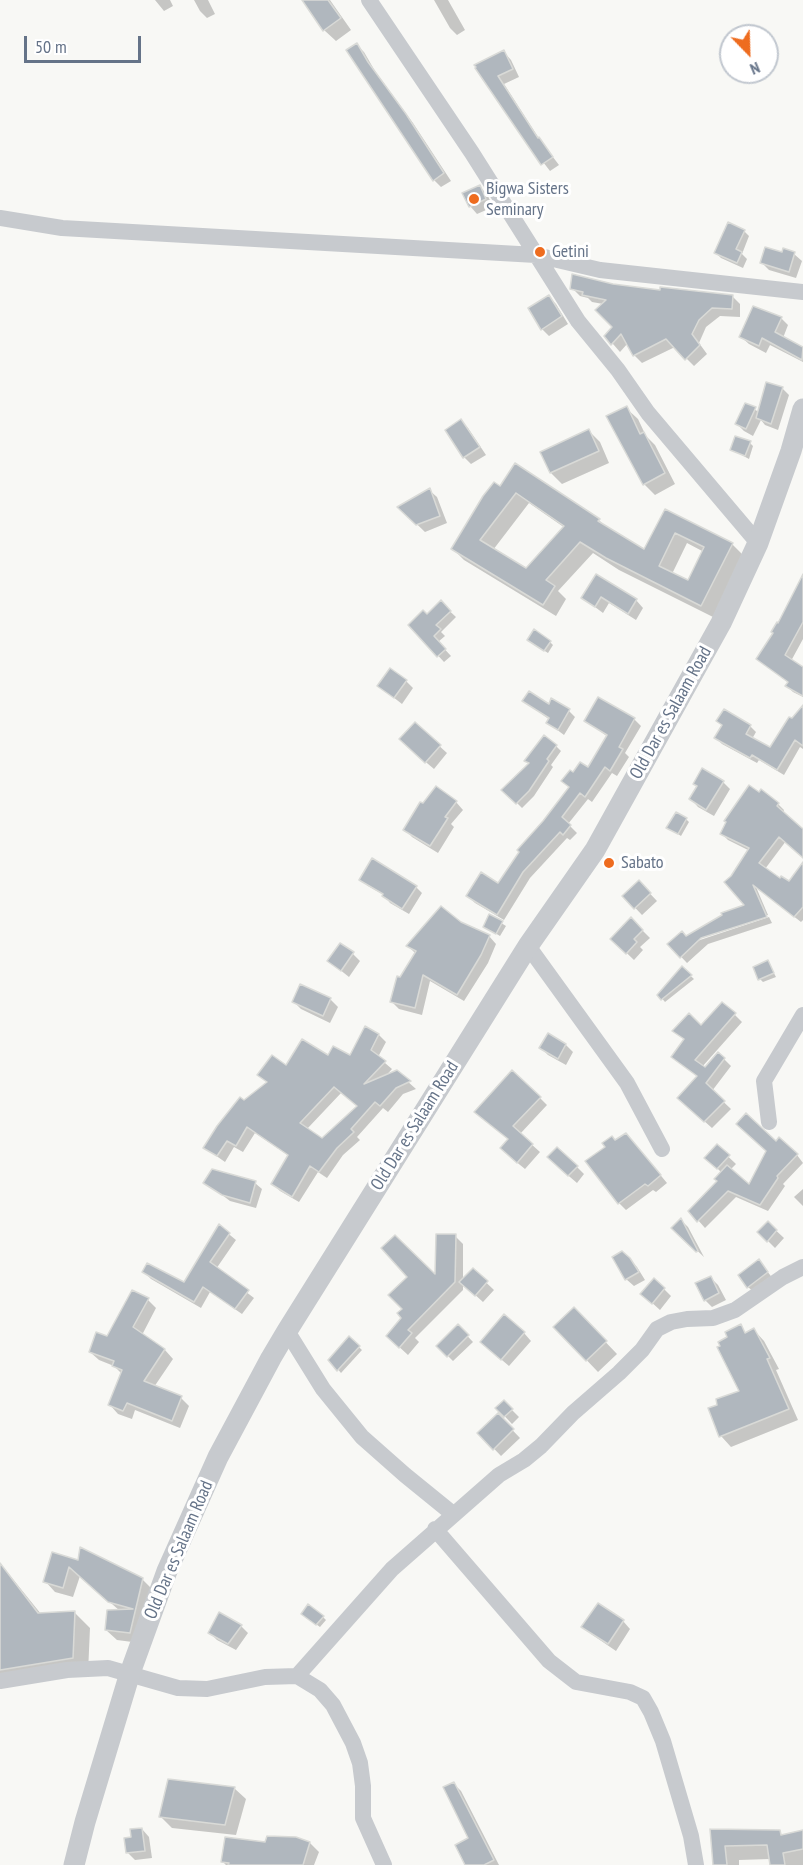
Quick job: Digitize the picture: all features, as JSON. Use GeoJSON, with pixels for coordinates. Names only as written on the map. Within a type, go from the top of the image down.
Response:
{"type":"FeatureCollection","features":[{"type":"Feature","properties":{"kind":"street"},"geometry":{"type":"LineString","coordinates":[[369,0],[472,153],[578,321],[618,370],[648,412],[758,543]]}},
{"type":"Feature","properties":{"kind":"street"},"geometry":{"type":"LineString","coordinates":[[0,218],[62,228],[536,255],[600,270],[803,292]]}},
{"type":"Feature","properties":{"kind":"street","name":"Old Dar es Salaam Road"},"geometry":{"type":"LineString","coordinates":[[74,1865],[130,1673],[167,1570],[218,1457],[286,1331],[528,946],[595,850],[721,623],[797,451],[803,409]]}},
{"type":"Feature","properties":{"kind":"street"},"geometry":{"type":"LineString","coordinates":[[528,946],[627,1083],[662,1149]]}},
{"type":"Feature","properties":{"kind":"street"},"geometry":{"type":"LineString","coordinates":[[770,1122],[764,1081],[803,1015]]}},
{"type":"Feature","properties":{"kind":"street"},"geometry":{"type":"LineString","coordinates":[[297,1676],[392,1569],[499,1475],[524,1460],[541,1446],[573,1413],[642,1350],[657,1329],[670,1322],[713,1318],[735,1310],[783,1277],[803,1267]]}},
{"type":"Feature","properties":{"kind":"street"},"geometry":{"type":"LineString","coordinates":[[286,1331],[323,1389],[362,1437],[453,1514]]}},
{"type":"Feature","properties":{"kind":"street"},"geometry":{"type":"LineString","coordinates":[[435,1529],[549,1661],[576,1682],[630,1692],[643,1698],[663,1741],[691,1836],[696,1865]]}},
{"type":"Feature","properties":{"kind":"street"},"geometry":{"type":"LineString","coordinates":[[0,1681],[67,1671],[108,1668],[178,1688],[207,1689],[265,1677],[297,1676],[320,1690],[333,1705],[353,1743],[360,1763],[363,1818],[384,1865]]}},
{"type":"Feature","properties":{"kind":"building"},"geometry":{"type":"Polygon","coordinates":[[[302,0],[328,0],[341,18],[323,31],[302,0]]]}},
{"type":"Feature","properties":{"kind":"building"},"geometry":{"type":"Polygon","coordinates":[[[357,43],[444,173],[433,181],[346,50],[357,43]]]}},
{"type":"Feature","properties":{"kind":"building"},"geometry":{"type":"Polygon","coordinates":[[[504,50],[513,69],[498,76],[553,157],[541,165],[474,65],[504,50]]]}},
{"type":"Feature","properties":{"kind":"building"},"geometry":{"type":"Polygon","coordinates":[[[480,185],[486,199],[469,207],[462,193],[480,185]]]}},
{"type":"Feature","properties":{"kind":"building"},"geometry":{"type":"Polygon","coordinates":[[[728,222],[745,230],[736,249],[742,252],[737,263],[714,253],[728,222]]]}},
{"type":"Feature","properties":{"kind":"building"},"geometry":{"type":"Polygon","coordinates":[[[765,247],[782,252],[783,248],[795,252],[789,272],[760,263],[765,247]]]}},
{"type":"Feature","properties":{"kind":"building"},"geometry":{"type":"Polygon","coordinates":[[[572,274],[613,284],[733,295],[732,309],[712,308],[699,320],[692,334],[700,345],[685,360],[666,339],[633,356],[621,334],[611,345],[604,336],[612,327],[595,310],[606,300],[582,295],[583,292],[570,289],[572,274]]]}},
{"type":"Feature","properties":{"kind":"building"},"geometry":{"type":"Polygon","coordinates":[[[549,295],[562,316],[541,330],[528,308],[549,295]]]}},
{"type":"Feature","properties":{"kind":"building"},"geometry":{"type":"Polygon","coordinates":[[[753,306],[782,317],[775,332],[803,347],[802,360],[762,338],[759,346],[739,337],[753,306]]]}},
{"type":"Feature","properties":{"kind":"building"},"geometry":{"type":"Polygon","coordinates":[[[766,382],[783,387],[771,424],[756,418],[766,382]]]}},
{"type":"Feature","properties":{"kind":"building"},"geometry":{"type":"Polygon","coordinates":[[[745,403],[756,407],[746,429],[735,424],[745,403]]]}},
{"type":"Feature","properties":{"kind":"building"},"geometry":{"type":"Polygon","coordinates":[[[627,406],[640,434],[644,432],[665,473],[643,485],[606,416],[627,406]]]}},
{"type":"Feature","properties":{"kind":"building"},"geometry":{"type":"Polygon","coordinates":[[[461,419],[480,447],[463,458],[445,430],[461,419]]]}},
{"type":"Feature","properties":{"kind":"building"},"geometry":{"type":"Polygon","coordinates":[[[589,429],[599,451],[550,473],[540,452],[589,429]]]}},
{"type":"Feature","properties":{"kind":"building"},"geometry":{"type":"Polygon","coordinates":[[[735,436],[751,441],[745,456],[730,450],[735,436]]]}},
{"type":"Feature","properties":{"kind":"building"},"geometry":{"type":"Polygon","coordinates":[[[515,463],[600,519],[598,521],[644,549],[665,509],[733,543],[701,606],[606,558],[580,542],[546,580],[555,586],[543,605],[451,549],[483,496],[494,482],[500,486],[515,463]],[[516,493],[480,540],[526,568],[564,526],[516,493]],[[675,533],[659,566],[688,580],[704,547],[675,533]]]}},
{"type":"Feature","properties":{"kind":"building"},"geometry":{"type":"Polygon","coordinates":[[[430,488],[440,516],[416,525],[397,507],[430,488]]]}},
{"type":"Feature","properties":{"kind":"building"},"geometry":{"type":"Polygon","coordinates":[[[596,574],[637,599],[628,614],[601,597],[595,607],[581,598],[596,574]]]}},
{"type":"Feature","properties":{"kind":"building"},"geometry":{"type":"Polygon","coordinates":[[[803,574],[803,622],[785,655],[803,667],[803,696],[785,686],[788,682],[756,659],[773,633],[771,632],[803,574]]]}},
{"type":"Feature","properties":{"kind":"building"},"geometry":{"type":"Polygon","coordinates":[[[441,600],[451,611],[436,625],[441,629],[434,636],[446,649],[437,657],[408,625],[423,610],[427,614],[441,600]]]}},
{"type":"Feature","properties":{"kind":"building"},"geometry":{"type":"Polygon","coordinates":[[[534,629],[551,641],[544,651],[527,640],[534,629]]]}},
{"type":"Feature","properties":{"kind":"building"},"geometry":{"type":"Polygon","coordinates":[[[390,668],[407,680],[394,698],[377,686],[390,668]]]}},
{"type":"Feature","properties":{"kind":"building"},"geometry":{"type":"Polygon","coordinates":[[[529,691],[549,704],[551,698],[570,709],[558,730],[546,723],[549,718],[522,701],[529,691]]]}},
{"type":"Feature","properties":{"kind":"building"},"geometry":{"type":"Polygon","coordinates":[[[598,697],[635,718],[619,747],[623,749],[610,771],[605,767],[585,797],[580,793],[562,817],[571,825],[563,835],[560,832],[523,872],[497,915],[466,896],[481,872],[498,883],[519,852],[517,850],[569,787],[561,781],[570,770],[573,772],[580,762],[588,767],[607,735],[584,721],[598,697]]]}},
{"type":"Feature","properties":{"kind":"building"},"geometry":{"type":"Polygon","coordinates":[[[803,705],[803,746],[795,740],[777,770],[752,755],[750,758],[714,738],[722,725],[716,721],[724,709],[751,725],[746,734],[770,747],[789,717],[792,718],[803,705]]]}},
{"type":"Feature","properties":{"kind":"building"},"geometry":{"type":"Polygon","coordinates":[[[415,722],[441,745],[425,763],[399,739],[415,722]]]}},
{"type":"Feature","properties":{"kind":"building"},"geometry":{"type":"Polygon","coordinates":[[[544,735],[557,745],[529,791],[516,804],[501,790],[529,763],[524,761],[544,735]]]}},
{"type":"Feature","properties":{"kind":"building"},"geometry":{"type":"Polygon","coordinates":[[[702,768],[724,781],[706,810],[689,799],[697,786],[693,784],[702,768]]]}},
{"type":"Feature","properties":{"kind":"building"},"geometry":{"type":"Polygon","coordinates":[[[749,785],[759,792],[761,789],[779,803],[777,806],[803,829],[803,858],[779,837],[759,863],[780,878],[781,876],[789,881],[803,862],[803,907],[794,917],[753,885],[767,917],[701,938],[680,958],[667,944],[682,931],[686,936],[722,915],[721,913],[744,905],[724,882],[731,876],[749,848],[720,834],[726,822],[724,821],[749,785]]]}},
{"type":"Feature","properties":{"kind":"building"},"geometry":{"type":"Polygon","coordinates":[[[436,786],[457,801],[445,817],[448,818],[430,846],[403,830],[420,802],[423,803],[436,786]]]}},
{"type":"Feature","properties":{"kind":"building"},"geometry":{"type":"Polygon","coordinates":[[[676,812],[687,818],[678,834],[666,828],[676,812]]]}},
{"type":"Feature","properties":{"kind":"building"},"geometry":{"type":"Polygon","coordinates":[[[372,858],[417,886],[402,909],[382,896],[383,894],[359,880],[372,858]]]}},
{"type":"Feature","properties":{"kind":"building"},"geometry":{"type":"Polygon","coordinates":[[[639,880],[651,893],[634,909],[622,896],[639,880]]]}},
{"type":"Feature","properties":{"kind":"building"},"geometry":{"type":"Polygon","coordinates":[[[441,906],[461,922],[490,935],[481,955],[457,995],[423,975],[415,1008],[390,1002],[397,976],[400,977],[416,951],[406,946],[441,906]]]}},
{"type":"Feature","properties":{"kind":"building"},"geometry":{"type":"Polygon","coordinates":[[[489,914],[503,921],[496,934],[483,927],[489,914]]]}},
{"type":"Feature","properties":{"kind":"building"},"geometry":{"type":"Polygon","coordinates":[[[631,917],[643,930],[634,939],[637,942],[626,954],[610,939],[631,917]]]}},
{"type":"Feature","properties":{"kind":"building"},"geometry":{"type":"Polygon","coordinates":[[[340,943],[354,952],[341,971],[327,961],[340,943]]]}},
{"type":"Feature","properties":{"kind":"building"},"geometry":{"type":"Polygon","coordinates":[[[768,960],[774,973],[758,980],[753,967],[768,960]]]}},
{"type":"Feature","properties":{"kind":"building"},"geometry":{"type":"Polygon","coordinates":[[[682,966],[692,975],[661,1000],[657,995],[682,966]]]}},
{"type":"Feature","properties":{"kind":"building"},"geometry":{"type":"Polygon","coordinates":[[[300,984],[331,998],[323,1016],[292,1002],[300,984]]]}},
{"type":"Feature","properties":{"kind":"building"},"geometry":{"type":"Polygon","coordinates":[[[722,1002],[736,1013],[695,1060],[705,1067],[718,1052],[725,1058],[706,1083],[725,1101],[704,1122],[677,1098],[697,1076],[671,1057],[684,1039],[672,1031],[689,1013],[701,1025],[722,1002]]]}},
{"type":"Feature","properties":{"kind":"building"},"geometry":{"type":"Polygon","coordinates":[[[365,1026],[379,1034],[371,1050],[386,1061],[364,1084],[397,1070],[411,1081],[396,1088],[380,1106],[375,1102],[351,1129],[354,1132],[337,1148],[319,1172],[310,1166],[292,1197],[271,1184],[288,1155],[247,1127],[236,1146],[227,1141],[217,1156],[203,1148],[240,1097],[244,1100],[267,1082],[257,1075],[272,1055],[286,1065],[302,1039],[328,1055],[333,1046],[350,1055],[365,1026]],[[334,1087],[300,1123],[322,1138],[357,1106],[334,1087]]]}},
{"type":"Feature","properties":{"kind":"building"},"geometry":{"type":"Polygon","coordinates":[[[548,1033],[566,1044],[558,1059],[539,1048],[548,1033]]]}},
{"type":"Feature","properties":{"kind":"building"},"geometry":{"type":"Polygon","coordinates":[[[512,1070],[541,1097],[513,1126],[533,1144],[517,1163],[500,1148],[508,1139],[474,1112],[512,1070]]]}},
{"type":"Feature","properties":{"kind":"building"},"geometry":{"type":"Polygon","coordinates":[[[746,1113],[776,1141],[779,1137],[798,1154],[777,1176],[778,1178],[760,1205],[728,1191],[697,1222],[688,1211],[717,1181],[714,1179],[727,1165],[749,1184],[766,1151],[736,1124],[746,1113]]]}},
{"type":"Feature","properties":{"kind":"building"},"geometry":{"type":"Polygon","coordinates":[[[626,1133],[661,1175],[648,1186],[645,1184],[618,1204],[585,1161],[605,1147],[602,1143],[612,1136],[615,1140],[626,1133]]]}},
{"type":"Feature","properties":{"kind":"building"},"geometry":{"type":"Polygon","coordinates":[[[717,1144],[730,1155],[717,1169],[704,1158],[717,1144]]]}},
{"type":"Feature","properties":{"kind":"building"},"geometry":{"type":"Polygon","coordinates":[[[557,1147],[578,1166],[568,1176],[547,1157],[557,1147]]]}},
{"type":"Feature","properties":{"kind":"building"},"geometry":{"type":"Polygon","coordinates":[[[212,1169],[256,1181],[250,1203],[222,1195],[203,1183],[212,1169]]]}},
{"type":"Feature","properties":{"kind":"building"},"geometry":{"type":"Polygon","coordinates":[[[681,1218],[698,1251],[696,1252],[671,1228],[681,1218]]]}},
{"type":"Feature","properties":{"kind":"building"},"geometry":{"type":"Polygon","coordinates":[[[768,1221],[777,1230],[767,1242],[757,1232],[768,1221]]]}},
{"type":"Feature","properties":{"kind":"building"},"geometry":{"type":"Polygon","coordinates":[[[219,1224],[230,1233],[210,1262],[249,1290],[235,1309],[203,1287],[194,1302],[142,1272],[147,1263],[184,1282],[219,1224]]]}},
{"type":"Feature","properties":{"kind":"building"},"geometry":{"type":"Polygon","coordinates":[[[436,1234],[456,1234],[455,1282],[408,1330],[412,1333],[399,1348],[386,1336],[401,1318],[397,1313],[402,1309],[388,1295],[407,1277],[381,1248],[395,1235],[435,1274],[436,1234]]]}},
{"type":"Feature","properties":{"kind":"building"},"geometry":{"type":"Polygon","coordinates":[[[622,1251],[630,1258],[639,1272],[625,1280],[612,1257],[622,1251]]]}},
{"type":"Feature","properties":{"kind":"building"},"geometry":{"type":"Polygon","coordinates":[[[759,1259],[768,1272],[747,1288],[738,1275],[759,1259]]]}},
{"type":"Feature","properties":{"kind":"building"},"geometry":{"type":"Polygon","coordinates":[[[473,1268],[488,1281],[475,1296],[459,1282],[473,1268]]]}},
{"type":"Feature","properties":{"kind":"building"},"geometry":{"type":"Polygon","coordinates":[[[711,1276],[719,1293],[704,1301],[695,1283],[711,1276]]]}},
{"type":"Feature","properties":{"kind":"building"},"geometry":{"type":"Polygon","coordinates":[[[654,1278],[665,1288],[652,1304],[640,1294],[654,1278]]]}},
{"type":"Feature","properties":{"kind":"building"},"geometry":{"type":"Polygon","coordinates":[[[132,1290],[149,1298],[133,1327],[165,1349],[144,1381],[182,1396],[172,1421],[127,1403],[123,1411],[108,1405],[122,1370],[112,1366],[114,1361],[89,1352],[96,1332],[107,1336],[132,1290]]]}},
{"type":"Feature","properties":{"kind":"building"},"geometry":{"type":"Polygon","coordinates":[[[574,1307],[607,1341],[586,1361],[553,1327],[574,1307]]]}},
{"type":"Feature","properties":{"kind":"building"},"geometry":{"type":"Polygon","coordinates":[[[504,1314],[525,1332],[501,1360],[480,1342],[504,1314]]]}},
{"type":"Feature","properties":{"kind":"building"},"geometry":{"type":"Polygon","coordinates":[[[458,1324],[469,1335],[447,1357],[436,1346],[458,1324]]]}},
{"type":"Feature","properties":{"kind":"building"},"geometry":{"type":"Polygon","coordinates":[[[741,1324],[745,1333],[754,1328],[770,1358],[767,1359],[789,1409],[719,1437],[708,1408],[717,1405],[716,1399],[739,1391],[717,1347],[720,1346],[718,1342],[727,1337],[725,1332],[741,1324]]]}},
{"type":"Feature","properties":{"kind":"building"},"geometry":{"type":"Polygon","coordinates":[[[349,1336],[360,1346],[337,1371],[328,1360],[349,1336]]]}},
{"type":"Feature","properties":{"kind":"building"},"geometry":{"type":"Polygon","coordinates":[[[504,1400],[513,1409],[504,1417],[495,1408],[504,1400]]]}},
{"type":"Feature","properties":{"kind":"building"},"geometry":{"type":"Polygon","coordinates":[[[498,1413],[514,1429],[493,1450],[477,1433],[498,1413]]]}},
{"type":"Feature","properties":{"kind":"building"},"geometry":{"type":"Polygon","coordinates":[[[80,1547],[143,1578],[130,1633],[105,1630],[107,1610],[133,1609],[108,1602],[69,1567],[63,1588],[43,1582],[52,1552],[78,1560],[80,1547]]]}},
{"type":"Feature","properties":{"kind":"building"},"geometry":{"type":"Polygon","coordinates":[[[0,1563],[38,1613],[75,1611],[73,1658],[0,1670],[0,1563]]]}},
{"type":"Feature","properties":{"kind":"building"},"geometry":{"type":"Polygon","coordinates":[[[598,1603],[624,1620],[608,1644],[581,1627],[598,1603]]]}},
{"type":"Feature","properties":{"kind":"building"},"geometry":{"type":"Polygon","coordinates":[[[308,1604],[324,1616],[316,1625],[301,1614],[308,1604]]]}},
{"type":"Feature","properties":{"kind":"building"},"geometry":{"type":"Polygon","coordinates":[[[219,1612],[242,1625],[228,1644],[208,1633],[219,1612]]]}},
{"type":"Feature","properties":{"kind":"building"},"geometry":{"type":"Polygon","coordinates":[[[168,1779],[235,1787],[225,1825],[159,1817],[168,1779]]]}},
{"type":"Feature","properties":{"kind":"building"},"geometry":{"type":"Polygon","coordinates":[[[454,1782],[494,1860],[484,1865],[465,1865],[455,1845],[468,1838],[443,1787],[454,1782]]]}},
{"type":"Feature","properties":{"kind":"building"},"geometry":{"type":"Polygon","coordinates":[[[142,1828],[145,1851],[126,1853],[124,1838],[131,1837],[130,1829],[142,1828]]]}},
{"type":"Feature","properties":{"kind":"building"},"geometry":{"type":"Polygon","coordinates":[[[710,1829],[780,1830],[781,1835],[803,1830],[803,1849],[783,1853],[785,1865],[770,1865],[767,1845],[725,1846],[727,1865],[713,1865],[710,1829]]]}},
{"type":"Feature","properties":{"kind":"building"},"geometry":{"type":"Polygon","coordinates":[[[267,1836],[296,1837],[310,1842],[303,1865],[228,1865],[229,1863],[221,1862],[225,1837],[265,1842],[267,1836]]]}},
{"type":"Feature","properties":{"kind":"place","name":"Bigwa Sisters Seminary"},"geometry":{"type":"Point","coordinates":[474,199]}},
{"type":"Feature","properties":{"kind":"place","name":"Getini"},"geometry":{"type":"Point","coordinates":[540,252]}},
{"type":"Feature","properties":{"kind":"place","name":"Sabato"},"geometry":{"type":"Point","coordinates":[609,863]}}]}
